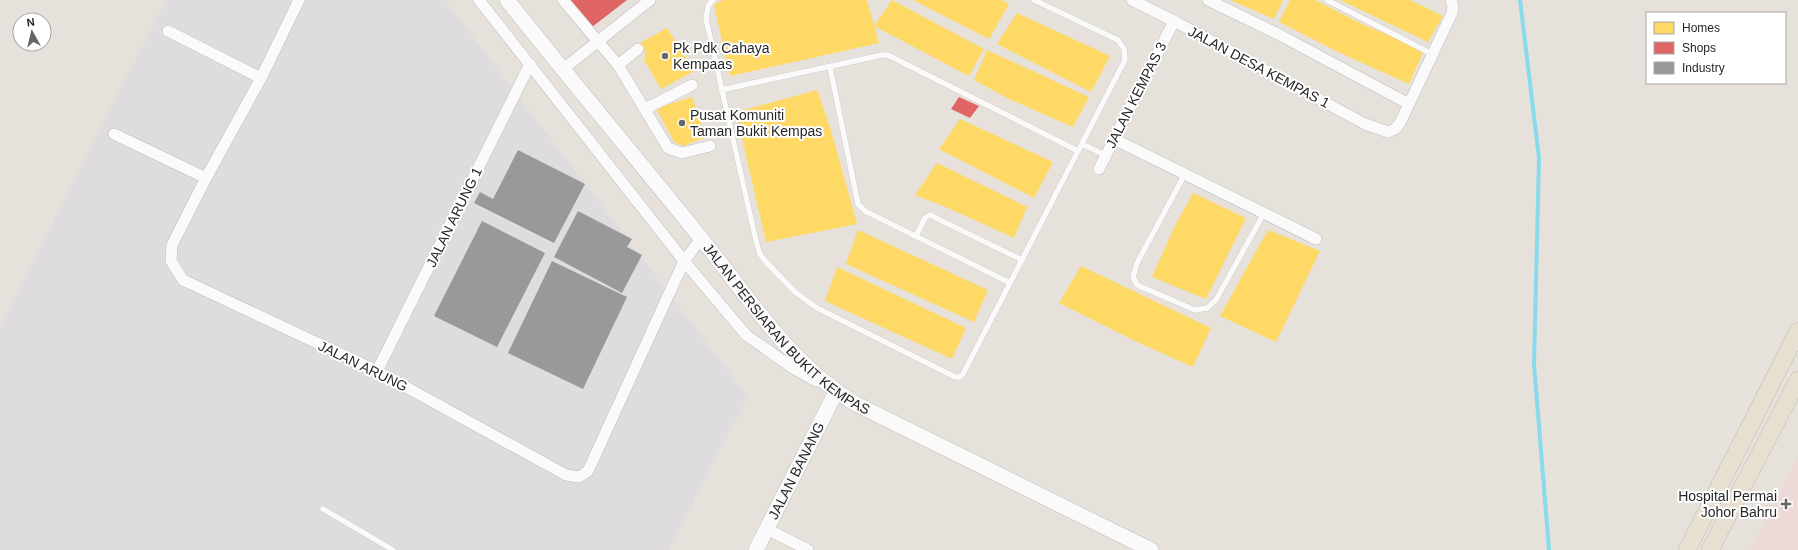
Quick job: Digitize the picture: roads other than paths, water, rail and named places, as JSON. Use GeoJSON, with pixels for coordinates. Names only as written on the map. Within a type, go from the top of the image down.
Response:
{"type":"FeatureCollection","features":[{"type":"Feature","properties":{"kind":"main road"},"geometry":{"type":"LineString","coordinates":[[1687,550],[1798,331]]}},
{"type":"Feature","properties":{"kind":"main road"},"geometry":{"type":"LineString","coordinates":[[1710,550],[1798,380]]}},
{"type":"Feature","properties":{"kind":"street","name":"JALAN ARUNG"},"geometry":{"type":"LineString","coordinates":[[299,0],[261,78],[206,178],[172,245],[171,261],[183,280],[377,371],[566,475],[579,477],[588,471],[684,261],[701,238]]}},
{"type":"Feature","properties":{"kind":"street"},"geometry":{"type":"LineString","coordinates":[[479,0],[684,261],[746,335],[793,368],[836,392]]}},
{"type":"Feature","properties":{"kind":"street","name":"JALAN PERSIARAN BUKIT KEMPAS"},"geometry":{"type":"LineString","coordinates":[[507,0],[562,70],[701,238],[772,329],[792,352],[836,392],[856,404],[1151,550]]}},
{"type":"Feature","properties":{"kind":"street"},"geometry":{"type":"LineString","coordinates":[[563,0],[618,65],[668,148],[682,153],[710,146]]}},
{"type":"Feature","properties":{"kind":"street","name":"JALAN DESA KEMPAS 1"},"geometry":{"type":"LineString","coordinates":[[1132,0],[1365,124],[1388,132],[1395,129],[1400,123],[1409,104]]}},
{"type":"Feature","properties":{"kind":"street"},"geometry":{"type":"LineString","coordinates":[[1208,0],[1278,34],[1409,104],[1452,13],[1453,6],[1451,0]]}},
{"type":"Feature","properties":{"kind":"street"},"geometry":{"type":"LineString","coordinates":[[562,70],[645,2]]}},
{"type":"Feature","properties":{"kind":"street","name":"JALAN KEMPAS 3"},"geometry":{"type":"LineString","coordinates":[[1099,168],[1174,21]]}},
{"type":"Feature","properties":{"kind":"street"},"geometry":{"type":"LineString","coordinates":[[168,31],[261,78]]}},
{"type":"Feature","properties":{"kind":"street"},"geometry":{"type":"LineString","coordinates":[[618,65],[638,50]]}},
{"type":"Feature","properties":{"kind":"street","name":"JALAN ARUNG 1"},"geometry":{"type":"LineString","coordinates":[[377,371],[530,64]]}},
{"type":"Feature","properties":{"kind":"street"},"geometry":{"type":"LineString","coordinates":[[645,109],[692,85]]}},
{"type":"Feature","properties":{"kind":"street"},"geometry":{"type":"LineString","coordinates":[[114,134],[206,178]]}},
{"type":"Feature","properties":{"kind":"street"},"geometry":{"type":"LineString","coordinates":[[1114,139],[1316,239]]}},
{"type":"Feature","properties":{"kind":"street","name":"JALAN BANANG"},"geometry":{"type":"LineString","coordinates":[[756,550],[836,392]]}},
{"type":"Feature","properties":{"kind":"street"},"geometry":{"type":"LineString","coordinates":[[767,529],[808,550]]}},
{"type":"Feature","properties":{"kind":"lane"},"geometry":{"type":"LineString","coordinates":[[713,0],[708,6],[706,19],[721,90],[760,254],[795,292],[817,308],[955,377],[960,377],[963,374],[1125,60],[1124,49],[1118,40],[1034,0]]}},
{"type":"Feature","properties":{"kind":"lane"},"geometry":{"type":"LineString","coordinates":[[1327,0],[1432,54]]}},
{"type":"Feature","properties":{"kind":"lane"},"geometry":{"type":"LineString","coordinates":[[721,90],[882,55],[888,55],[1078,151]]}},
{"type":"Feature","properties":{"kind":"lane"},"geometry":{"type":"LineString","coordinates":[[830,67],[858,204],[865,211],[1010,283]]}},
{"type":"Feature","properties":{"kind":"lane"},"geometry":{"type":"LineString","coordinates":[[1082,144],[1105,155]]}},
{"type":"Feature","properties":{"kind":"lane"},"geometry":{"type":"LineString","coordinates":[[1185,174],[1137,263],[1133,277],[1137,285],[1195,310],[1207,308],[1216,300],[1264,213]]}},
{"type":"Feature","properties":{"kind":"lane"},"geometry":{"type":"LineString","coordinates":[[916,236],[925,218],[930,215],[1022,260]]}},
{"type":"Feature","properties":{"kind":"lane"},"geometry":{"type":"LineString","coordinates":[[323,509],[393,550]]}},
{"type":"Feature","properties":{"kind":"waterway"},"geometry":{"type":"LineString","coordinates":[[1520,0],[1539,158],[1534,364],[1549,550]]}},
{"type":"Feature","properties":{"kind":"place","name":"Pk Pdk Cahaya Kempaas"},"geometry":{"type":"Point","coordinates":[665,56]}},
{"type":"Feature","properties":{"kind":"place","name":"Pusat Komuniti Taman Bukit Kempas"},"geometry":{"type":"Point","coordinates":[682,123]}},
{"type":"Feature","properties":{"kind":"place","name":"Hospital Permai Johor Bahru"},"geometry":{"type":"Point","coordinates":[1786,504]}}]}
